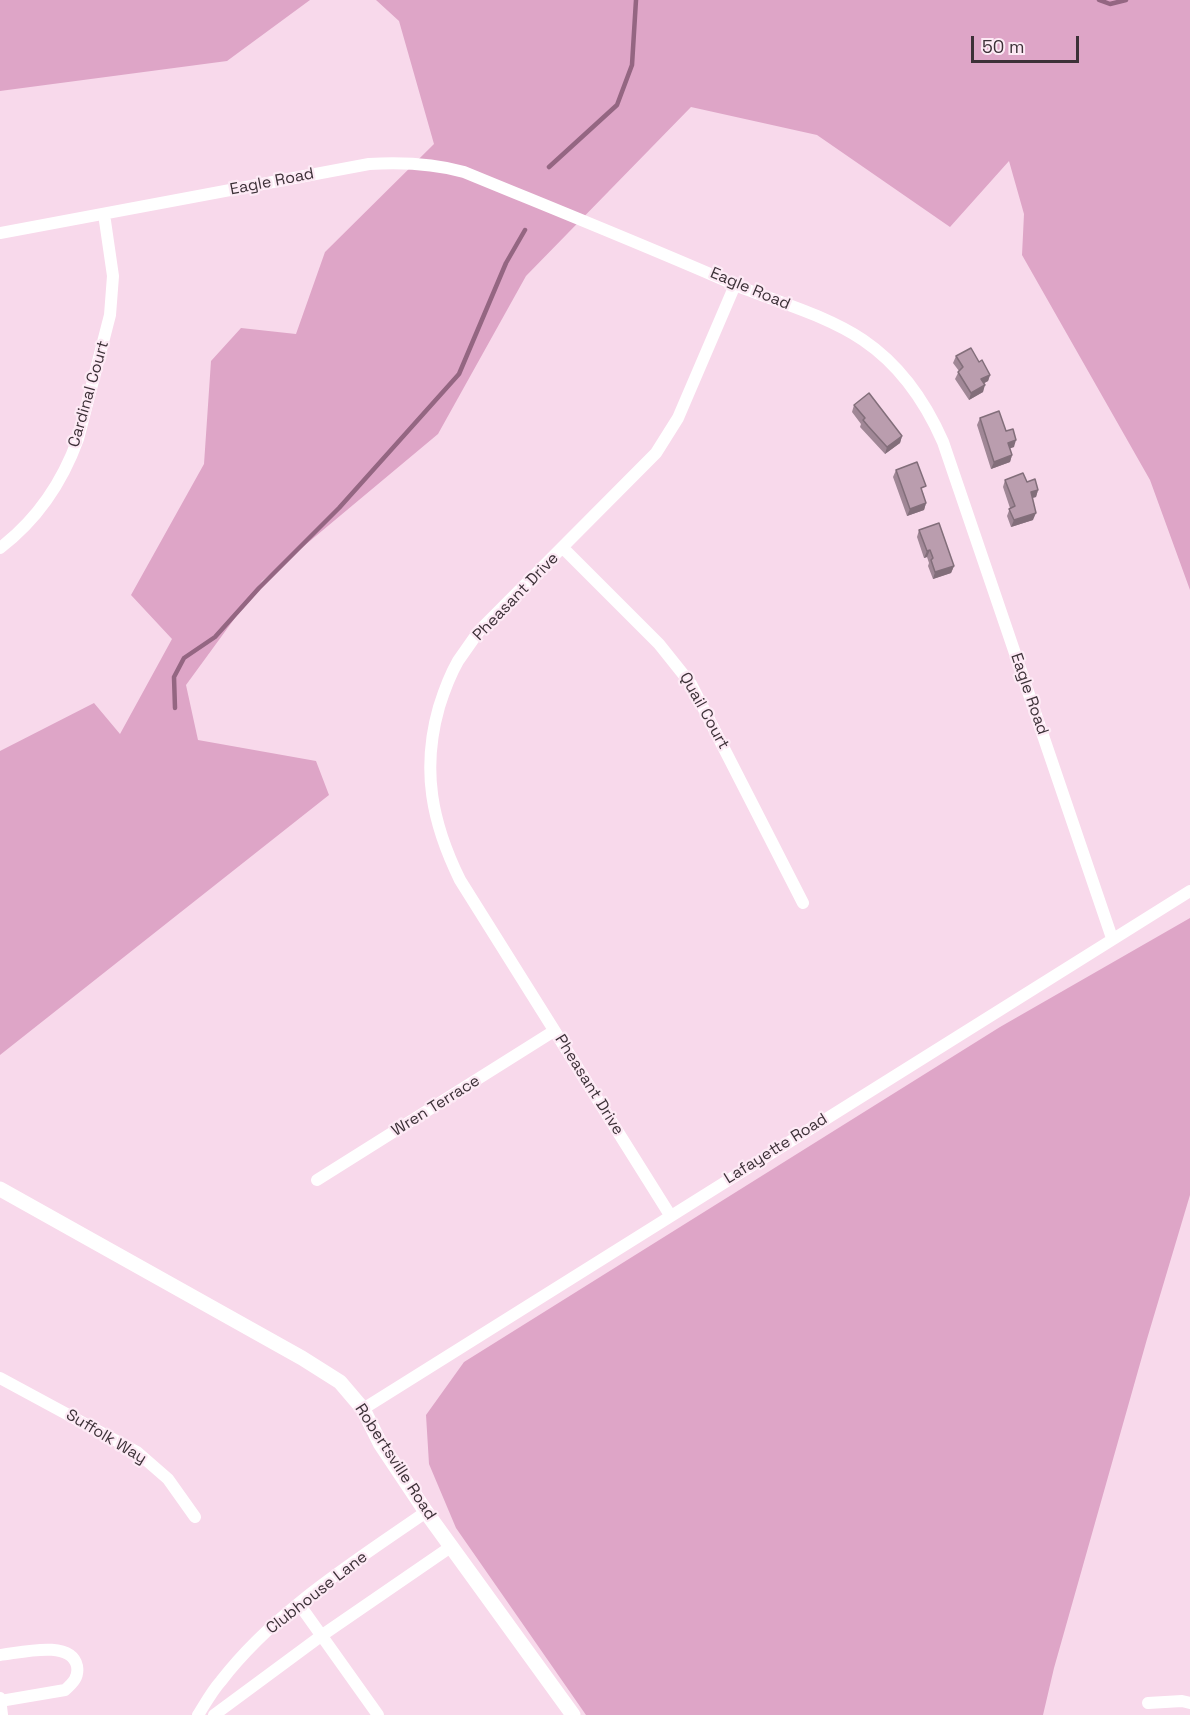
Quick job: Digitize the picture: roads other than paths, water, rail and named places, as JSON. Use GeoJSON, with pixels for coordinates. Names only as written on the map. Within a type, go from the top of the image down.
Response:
{"type":"FeatureCollection","features":[{"type":"Feature","properties":{"kind":"street","name":"Eagle Road"},"geometry":{"type":"LineString","coordinates":[[0,233],[369,164],[395,162],[428,164],[464,172],[845,329],[863,340],[901,374],[916,392],[933,418],[943,442],[1112,938]]}},
{"type":"Feature","properties":{"kind":"street","name":"Cardinal Court"},"geometry":{"type":"LineString","coordinates":[[0,548],[27,525],[54,491],[78,439],[110,315],[113,276],[104,214]]}},
{"type":"Feature","properties":{"kind":"street","name":"Pheasant Drive"},"geometry":{"type":"LineString","coordinates":[[670,1215],[460,880],[447,854],[434,812],[430,754],[434,724],[444,692],[458,661],[479,631],[647,464],[678,417],[735,285]]}},
{"type":"Feature","properties":{"kind":"street","name":"Quail Court"},"geometry":{"type":"LineString","coordinates":[[563,549],[659,644],[691,684],[803,903]]}},
{"type":"Feature","properties":{"kind":"street","name":"Lafayette Road"},"geometry":{"type":"LineString","coordinates":[[363,1409],[1190,891]]}},
{"type":"Feature","properties":{"kind":"street","name":"Wren Terrace"},"geometry":{"type":"LineString","coordinates":[[317,1180],[554,1031]]}},
{"type":"Feature","properties":{"kind":"street","name":"Robertsville Road"},"geometry":{"type":"LineString","coordinates":[[0,1189],[302,1358],[340,1382],[363,1409],[380,1443],[426,1512],[573,1715]]}},
{"type":"Feature","properties":{"kind":"street","name":"Suffolk Way"},"geometry":{"type":"LineString","coordinates":[[0,1378],[136,1452],[168,1479],[195,1517]]}},
{"type":"Feature","properties":{"kind":"street","name":"Clubhouse Lane"},"geometry":{"type":"LineString","coordinates":[[198,1715],[221,1680],[255,1643],[299,1604],[426,1512]]}},
{"type":"Feature","properties":{"kind":"street"},"geometry":{"type":"LineString","coordinates":[[214,1715],[321,1636],[452,1546]]}},
{"type":"Feature","properties":{"kind":"street"},"geometry":{"type":"LineString","coordinates":[[299,1604],[378,1715]]}},
{"type":"Feature","properties":{"kind":"street"},"geometry":{"type":"LineString","coordinates":[[0,1655],[57,1649],[70,1654],[77,1669],[77,1677],[65,1690],[0,1699],[2,1715]]}},
{"type":"Feature","properties":{"kind":"street"},"geometry":{"type":"LineString","coordinates":[[1148,1703],[1190,1702]]}},
{"type":"Feature","properties":{"kind":"waterway"},"geometry":{"type":"LineString","coordinates":[[549,167],[617,105],[632,65],[636,0]]}},
{"type":"Feature","properties":{"kind":"waterway"},"geometry":{"type":"LineString","coordinates":[[1099,0],[1110,4],[1126,0]]}},
{"type":"Feature","properties":{"kind":"waterway"},"geometry":{"type":"LineString","coordinates":[[175,708],[174,677],[184,658],[215,637],[259,588],[339,508],[459,374],[506,263],[525,230]]}}]}
